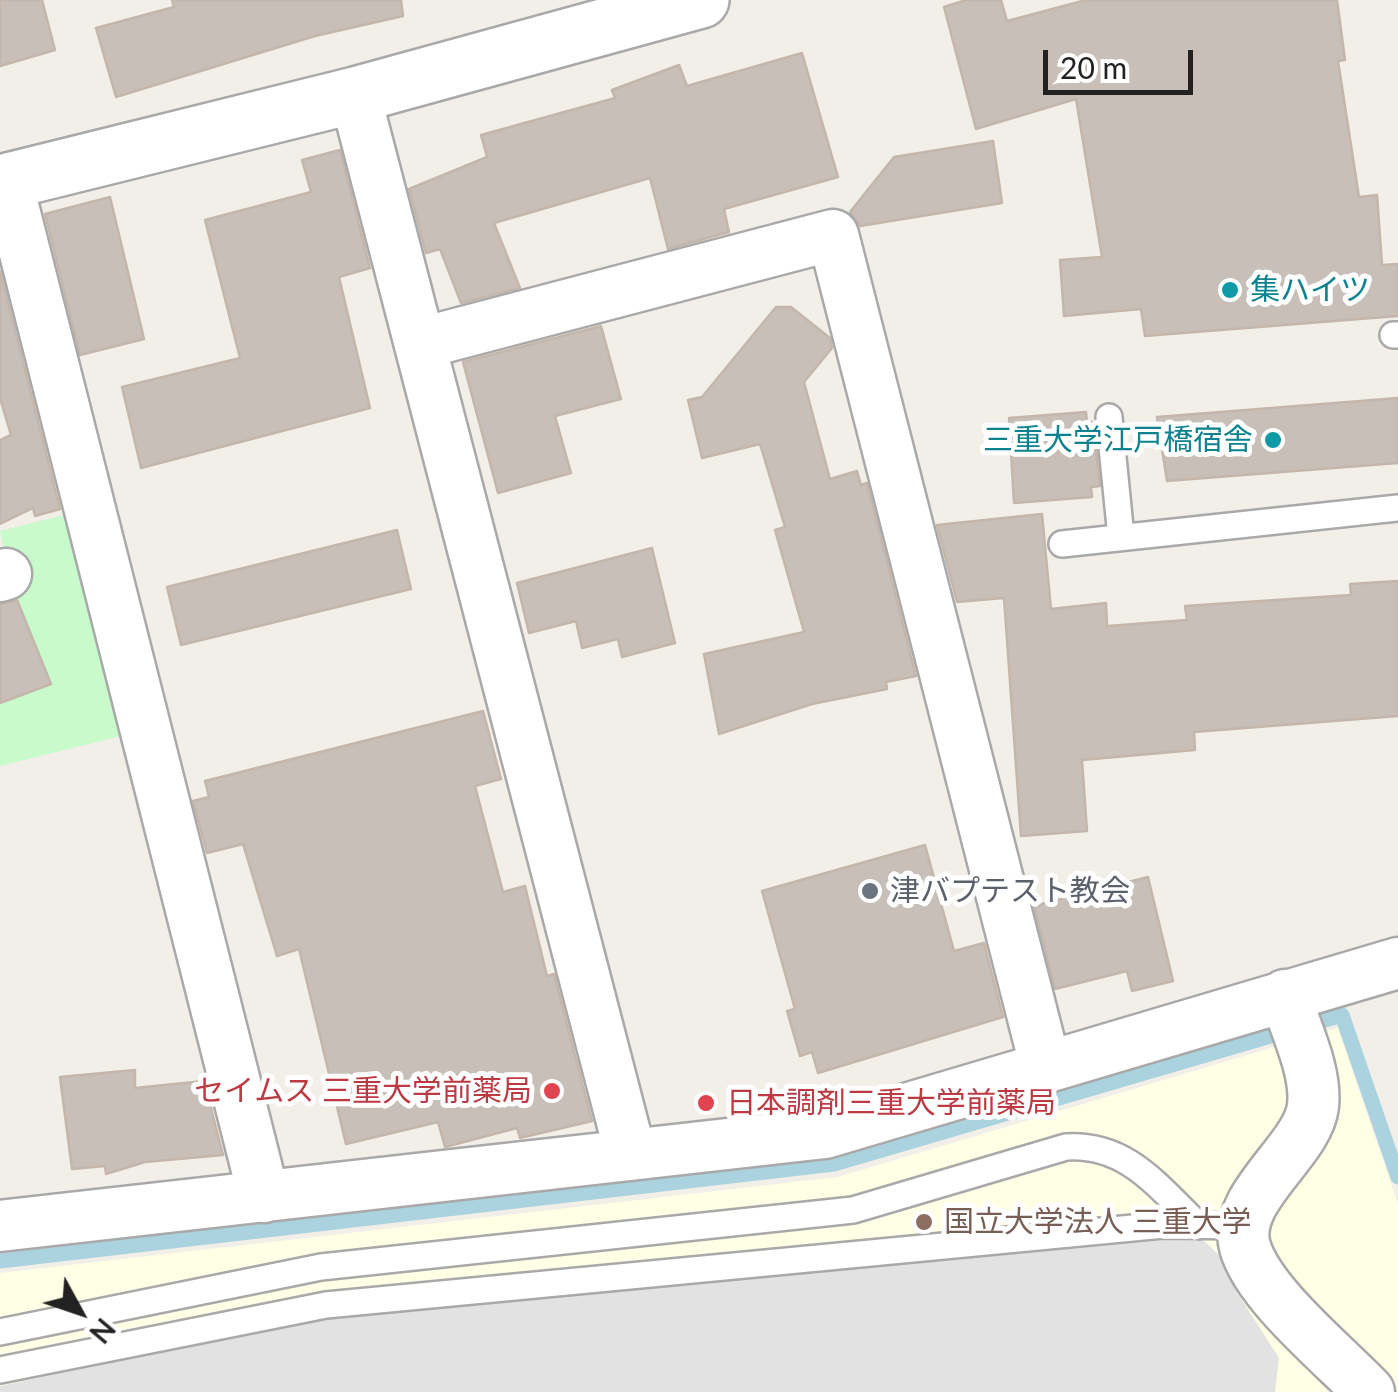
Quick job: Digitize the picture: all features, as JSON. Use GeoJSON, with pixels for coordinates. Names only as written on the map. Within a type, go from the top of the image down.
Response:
{"type":"FeatureCollection","features":[{"type":"Feature","properties":{"kind":"street"},"geometry":{"type":"LineString","coordinates":[[264,1197],[3,182],[356,94],[701,0]]}},
{"type":"Feature","properties":{"kind":"street"},"geometry":{"type":"LineString","coordinates":[[356,94],[630,1152]]}},
{"type":"Feature","properties":{"kind":"street"},"geometry":{"type":"LineString","coordinates":[[422,343],[833,236],[1046,1068]]}},
{"type":"Feature","properties":{"kind":"street"},"geometry":{"type":"LineString","coordinates":[[0,1226],[630,1152],[825,1134],[1046,1068],[1291,1016],[1398,963]]}},
{"type":"Feature","properties":{"kind":"street"},"geometry":{"type":"LineString","coordinates":[[1291,1016],[1313,1088],[1313,1110],[1259,1195],[1222,1226],[1244,1245],[1264,1282],[1369,1392]]}},
{"type":"Feature","properties":{"kind":"lane"},"geometry":{"type":"LineString","coordinates":[[1108,416],[1120,537]]}},
{"type":"Feature","properties":{"kind":"lane"},"geometry":{"type":"LineString","coordinates":[[1062,544],[1398,508]]}},
{"type":"Feature","properties":{"kind":"lane"},"geometry":{"type":"LineString","coordinates":[[0,1332],[321,1267],[852,1210],[1066,1147],[1089,1146],[1128,1158],[1222,1226]]}},
{"type":"Feature","properties":{"kind":"lane"},"geometry":{"type":"LineString","coordinates":[[0,1370],[326,1305],[1164,1224],[1222,1226]]}},
{"type":"Feature","properties":{"kind":"shaded area","name":"国立大学法人 三重大学"},"geometry":{"type":"Polygon","coordinates":[[[1338,1028],[1398,1204],[1398,1392],[0,1392],[0,1273],[838,1177],[1338,1028]]]}},
{"type":"Feature","properties":{"kind":"shaded area"},"geometry":{"type":"Polygon","coordinates":[[[1200,1237],[1221,1257],[1238,1294],[1279,1358],[1275,1392],[0,1392],[0,1386],[326,1318],[1200,1237]]]}},
{"type":"Feature","properties":{"kind":"green space"},"geometry":{"type":"Polygon","coordinates":[[[72,513],[125,735],[0,766],[0,683],[31,675],[0,531],[72,513]]]}},
{"type":"Feature","properties":{"kind":"building"},"geometry":{"type":"Polygon","coordinates":[[[0,0],[42,0],[55,50],[0,66],[0,0]]]}},
{"type":"Feature","properties":{"kind":"building"},"geometry":{"type":"Polygon","coordinates":[[[172,0],[401,0],[403,16],[315,36],[116,97],[96,28],[174,7],[172,0]]]}},
{"type":"Feature","properties":{"kind":"building"},"geometry":{"type":"Polygon","coordinates":[[[966,0],[1001,0],[1007,21],[1086,0],[1337,0],[1345,60],[1338,61],[1359,197],[1377,195],[1382,265],[1398,264],[1398,316],[1145,336],[1141,309],[1064,316],[1060,260],[1102,257],[1076,99],[976,129],[944,7],[966,0]]]}},
{"type":"Feature","properties":{"kind":"building"},"geometry":{"type":"Polygon","coordinates":[[[802,53],[838,177],[724,209],[729,232],[668,249],[650,178],[494,223],[520,288],[461,303],[440,249],[426,253],[409,189],[487,157],[481,135],[615,98],[612,90],[679,65],[687,86],[802,53]]]}},
{"type":"Feature","properties":{"kind":"building"},"geometry":{"type":"Polygon","coordinates":[[[993,141],[1002,203],[860,226],[850,212],[894,157],[993,141]]]}},
{"type":"Feature","properties":{"kind":"building"},"geometry":{"type":"Polygon","coordinates":[[[340,150],[370,268],[339,277],[370,408],[141,468],[122,387],[240,358],[205,220],[311,192],[302,160],[340,150]]]}},
{"type":"Feature","properties":{"kind":"building"},"geometry":{"type":"Polygon","coordinates":[[[110,197],[144,339],[80,355],[45,214],[110,197]]]}},
{"type":"Feature","properties":{"kind":"building"},"geometry":{"type":"Polygon","coordinates":[[[0,271],[60,509],[35,516],[33,508],[0,524],[0,440],[11,435],[0,398],[0,271]]]}},
{"type":"Feature","properties":{"kind":"building"},"geometry":{"type":"Polygon","coordinates":[[[776,307],[791,307],[830,338],[832,348],[804,382],[830,479],[857,471],[861,485],[867,483],[916,676],[886,682],[887,689],[812,704],[719,734],[704,654],[804,632],[775,530],[785,527],[760,444],[702,458],[688,400],[702,397],[776,307]]]}},
{"type":"Feature","properties":{"kind":"building"},"geometry":{"type":"Polygon","coordinates":[[[601,326],[621,399],[555,416],[571,473],[498,493],[463,362],[601,326]]]}},
{"type":"Feature","properties":{"kind":"building","name":"三重大学江戸橋宿舎"},"geometry":{"type":"Polygon","coordinates":[[[1398,398],[1398,463],[1167,481],[1157,417],[1398,398]]]}},
{"type":"Feature","properties":{"kind":"building"},"geometry":{"type":"Polygon","coordinates":[[[1086,412],[1087,422],[1093,422],[1100,486],[1091,487],[1092,497],[1014,503],[1009,418],[1086,412]]]}},
{"type":"Feature","properties":{"kind":"building"},"geometry":{"type":"Polygon","coordinates":[[[1042,514],[1051,609],[1106,603],[1107,626],[1187,620],[1185,606],[1351,595],[1350,584],[1398,581],[1398,716],[1194,732],[1195,750],[1082,760],[1087,831],[1021,836],[1004,598],[957,602],[937,525],[1042,514]]]}},
{"type":"Feature","properties":{"kind":"building"},"geometry":{"type":"Polygon","coordinates":[[[397,530],[411,589],[181,645],[167,587],[397,530]]]}},
{"type":"Feature","properties":{"kind":"building"},"geometry":{"type":"Polygon","coordinates":[[[652,548],[675,643],[622,657],[618,639],[582,648],[576,621],[529,633],[517,583],[652,548]]]}},
{"type":"Feature","properties":{"kind":"building"},"geometry":{"type":"Polygon","coordinates":[[[17,600],[51,684],[0,703],[0,604],[17,600]]]}},
{"type":"Feature","properties":{"kind":"building"},"geometry":{"type":"Polygon","coordinates":[[[483,711],[501,779],[475,786],[503,892],[525,886],[547,976],[554,974],[592,1121],[520,1138],[517,1128],[445,1147],[438,1122],[346,1144],[299,949],[277,956],[243,844],[207,853],[193,801],[209,797],[205,781],[483,711]]]}},
{"type":"Feature","properties":{"kind":"building"},"geometry":{"type":"Polygon","coordinates":[[[925,845],[954,951],[984,943],[1003,1017],[818,1073],[812,1052],[800,1056],[787,1011],[795,1009],[762,891],[925,845]]]}},
{"type":"Feature","properties":{"kind":"building"},"geometry":{"type":"Polygon","coordinates":[[[1148,877],[1173,981],[1132,991],[1127,971],[1055,989],[1034,906],[1148,877]]]}},
{"type":"Feature","properties":{"kind":"building"},"geometry":{"type":"Polygon","coordinates":[[[135,1070],[135,1088],[204,1081],[223,1155],[145,1162],[106,1174],[105,1166],[72,1169],[60,1077],[135,1070]]]}},
{"type":"Feature","properties":{"kind":"waterway"},"geometry":{"type":"LineString","coordinates":[[0,1261],[834,1164],[1342,1015],[1398,1177]]}},
{"type":"Feature","properties":{"kind":"place","name":"集ハイツ"},"geometry":{"type":"Point","coordinates":[1230,290]}},
{"type":"Feature","properties":{"kind":"place","name":"三重大学江戸橋宿舎"},"geometry":{"type":"Point","coordinates":[1273,440]}},
{"type":"Feature","properties":{"kind":"place","name":"津バプテスト教会"},"geometry":{"type":"Point","coordinates":[870,891]}},
{"type":"Feature","properties":{"kind":"place","name":"セイムス 三重大学前薬局"},"geometry":{"type":"Point","coordinates":[552,1091]}},
{"type":"Feature","properties":{"kind":"place","name":"日本調剤三重大学前薬局"},"geometry":{"type":"Point","coordinates":[706,1103]}},
{"type":"Feature","properties":{"kind":"place","name":"国立大学法人 三重大学"},"geometry":{"type":"Point","coordinates":[924,1222]}}]}
